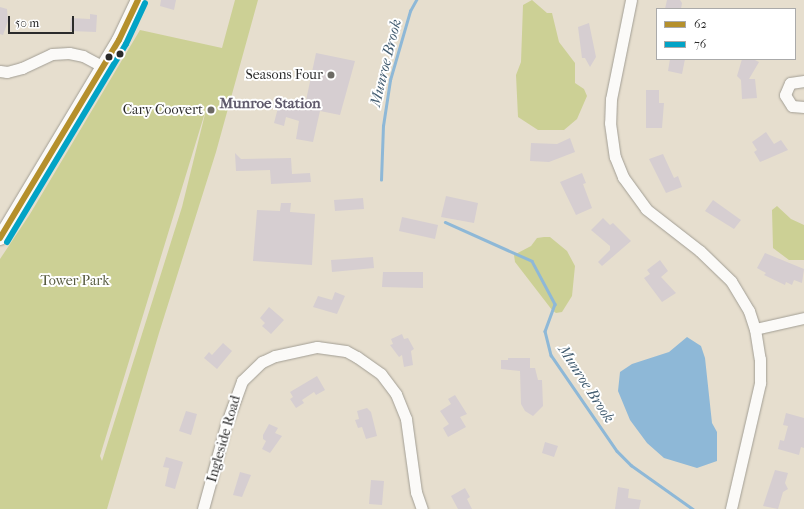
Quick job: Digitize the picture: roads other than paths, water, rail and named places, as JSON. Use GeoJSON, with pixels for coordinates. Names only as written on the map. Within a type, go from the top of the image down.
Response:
{"type":"FeatureCollection","features":[{"type":"Feature","properties":{"kind":"main road"},"geometry":{"type":"LineString","coordinates":[[0,238],[104,67],[138,0]]}},
{"type":"Feature","properties":{"kind":"street"},"geometry":{"type":"LineString","coordinates":[[631,0],[611,99],[610,123],[615,157],[623,177],[646,208],[700,251],[731,281],[746,306],[755,329],[760,359],[760,383],[731,509]]}},
{"type":"Feature","properties":{"kind":"street"},"geometry":{"type":"LineString","coordinates":[[0,71],[7,72],[22,68],[52,54],[69,53],[83,56],[104,67]]}},
{"type":"Feature","properties":{"kind":"street"},"geometry":{"type":"LineString","coordinates":[[804,82],[790,83],[785,95],[792,106],[804,107]]}},
{"type":"Feature","properties":{"kind":"street"},"geometry":{"type":"LineString","coordinates":[[755,329],[804,318]]}},
{"type":"Feature","properties":{"kind":"street","name":"Ingleside Road"},"geometry":{"type":"LineString","coordinates":[[203,509],[226,425],[242,381],[262,362],[275,356],[317,346],[346,351],[357,357],[381,374],[396,394],[406,420],[416,492],[422,509]]}},
{"type":"Feature","properties":{"kind":"water"},"geometry":{"type":"Polygon","coordinates":[[[687,337],[701,346],[705,358],[712,423],[717,432],[717,461],[697,468],[664,458],[647,443],[630,420],[618,391],[620,372],[632,364],[669,352],[687,337]]]}},
{"type":"Feature","properties":{"kind":"waterway","name":"Munroe Brook"},"geometry":{"type":"LineString","coordinates":[[381,180],[383,126],[390,80],[410,11],[416,0]]}},
{"type":"Feature","properties":{"kind":"waterway","name":"Munroe Brook"},"geometry":{"type":"LineString","coordinates":[[445,222],[532,261],[555,304],[545,331],[551,355],[617,451],[631,465],[693,509]]}},
{"type":"Feature","properties":{"kind":"place","name":"Seasons Four"},"geometry":{"type":"Point","coordinates":[331,75]}},
{"type":"Feature","properties":{"kind":"place","name":"Cary Coovert"},"geometry":{"type":"Point","coordinates":[211,110]}},
{"type":"Feature","properties":{"kind":"district","name":"Munroe Station"},"geometry":{"type":"Point","coordinates":[270,104]}},
{"type":"Feature","properties":{"kind":"park label","name":"Tower Park"},"geometry":{"type":"Point","coordinates":[75,281]}}]}
